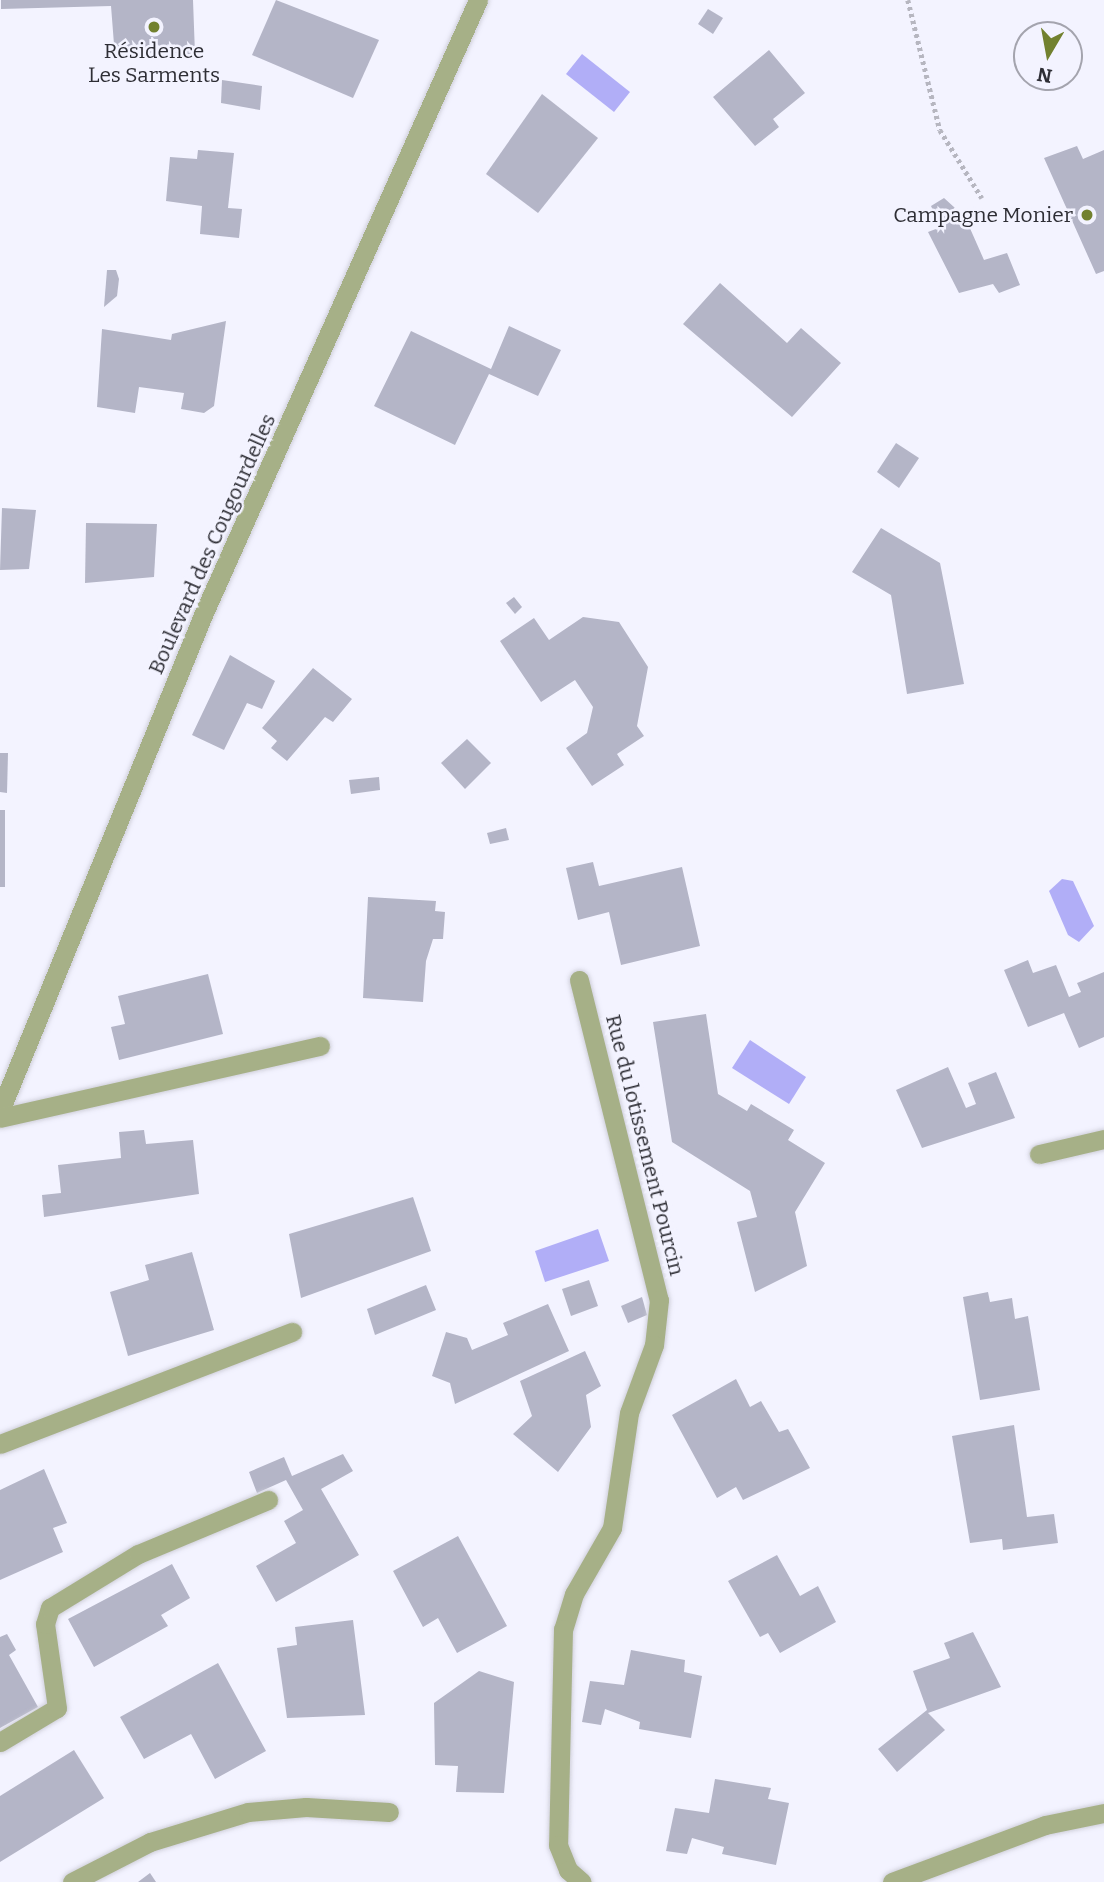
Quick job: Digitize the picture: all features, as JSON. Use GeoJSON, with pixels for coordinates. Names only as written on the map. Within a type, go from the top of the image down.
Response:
{"type":"FeatureCollection","features":[{"type":"Feature","properties":{"kind":"street","name":"Boulevard des Cougourdelles"},"geometry":{"type":"LineString","coordinates":[[0,1111],[203,615],[478,0]]}},
{"type":"Feature","properties":{"kind":"street","name":"Rue du lotissement Pourcin"},"geometry":{"type":"LineString","coordinates":[[579,980],[659,1300],[654,1345],[629,1413],[612,1528],[574,1594],[563,1629],[558,1845],[568,1870],[582,1882]]}},
{"type":"Feature","properties":{"kind":"street"},"geometry":{"type":"LineString","coordinates":[[0,1118],[320,1046]]}},
{"type":"Feature","properties":{"kind":"street"},"geometry":{"type":"LineString","coordinates":[[1039,1154],[1104,1139]]}},
{"type":"Feature","properties":{"kind":"street"},"geometry":{"type":"LineString","coordinates":[[0,1444],[292,1332]]}},
{"type":"Feature","properties":{"kind":"street"},"geometry":{"type":"LineString","coordinates":[[0,1742],[57,1708],[45,1624],[50,1608],[138,1554],[268,1500]]}},
{"type":"Feature","properties":{"kind":"street"},"geometry":{"type":"LineString","coordinates":[[72,1882],[150,1842],[248,1812],[306,1807],[389,1812]]}},
{"type":"Feature","properties":{"kind":"street"},"geometry":{"type":"LineString","coordinates":[[892,1882],[1045,1825],[1104,1813]]}},
{"type":"Feature","properties":{"kind":"path"},"geometry":{"type":"LineString","coordinates":[[908,0],[940,130],[982,198]]}},
{"type":"Feature","properties":{"kind":"shaded area"},"geometry":{"type":"Polygon","coordinates":[[[582,54],[630,92],[614,112],[566,74],[582,54]]]}},
{"type":"Feature","properties":{"kind":"shaded area"},"geometry":{"type":"Polygon","coordinates":[[[1062,879],[1073,881],[1094,926],[1079,942],[1068,935],[1049,891],[1062,879]]]}},
{"type":"Feature","properties":{"kind":"shaded area"},"geometry":{"type":"Polygon","coordinates":[[[750,1040],[806,1077],[789,1104],[732,1068],[750,1040]]]}},
{"type":"Feature","properties":{"kind":"shaded area"},"geometry":{"type":"Polygon","coordinates":[[[598,1229],[609,1261],[545,1282],[535,1251],[598,1229]]]}},
{"type":"Feature","properties":{"kind":"building","name":"Résidence Les Sarments"},"geometry":{"type":"Polygon","coordinates":[[[1,0],[193,0],[195,54],[115,57],[111,6],[1,9],[1,0]]]}},
{"type":"Feature","properties":{"kind":"building"},"geometry":{"type":"Polygon","coordinates":[[[276,0],[379,40],[353,98],[252,55],[276,0]]]}},
{"type":"Feature","properties":{"kind":"building"},"geometry":{"type":"Polygon","coordinates":[[[708,9],[723,18],[713,34],[698,24],[708,9]]]}},
{"type":"Feature","properties":{"kind":"building"},"geometry":{"type":"Polygon","coordinates":[[[769,50],[805,93],[773,119],[779,127],[755,146],[713,97],[769,50]]]}},
{"type":"Feature","properties":{"kind":"building"},"geometry":{"type":"Polygon","coordinates":[[[222,80],[262,86],[260,110],[221,103],[222,80]]]}},
{"type":"Feature","properties":{"kind":"building"},"geometry":{"type":"Polygon","coordinates":[[[542,94],[598,138],[538,213],[486,174],[542,94]]]}},
{"type":"Feature","properties":{"kind":"building","name":"Campagne Monier"},"geometry":{"type":"Polygon","coordinates":[[[1077,146],[1083,159],[1104,150],[1104,271],[1096,274],[1044,158],[1077,146]]]}},
{"type":"Feature","properties":{"kind":"building"},"geometry":{"type":"Polygon","coordinates":[[[198,150],[234,153],[228,208],[242,209],[239,238],[200,234],[202,206],[166,201],[170,157],[197,159],[198,150]]]}},
{"type":"Feature","properties":{"kind":"building"},"geometry":{"type":"Polygon","coordinates":[[[944,198],[965,217],[984,260],[1007,253],[1020,285],[999,293],[993,284],[959,293],[928,232],[941,227],[931,206],[944,198]]]}},
{"type":"Feature","properties":{"kind":"building"},"geometry":{"type":"Polygon","coordinates":[[[107,270],[116,270],[119,279],[117,296],[104,307],[107,270]]]}},
{"type":"Feature","properties":{"kind":"building"},"geometry":{"type":"Polygon","coordinates":[[[720,283],[787,343],[801,328],[841,363],[792,417],[683,324],[720,283]]]}},
{"type":"Feature","properties":{"kind":"building"},"geometry":{"type":"Polygon","coordinates":[[[226,321],[214,406],[204,413],[181,409],[184,393],[139,387],[135,413],[97,407],[102,329],[171,340],[172,334],[226,321]]]}},
{"type":"Feature","properties":{"kind":"building"},"geometry":{"type":"Polygon","coordinates":[[[509,326],[561,350],[538,396],[489,374],[455,445],[374,406],[411,331],[491,369],[509,326]]]}},
{"type":"Feature","properties":{"kind":"building"},"geometry":{"type":"Polygon","coordinates":[[[896,443],[919,458],[899,488],[877,472],[896,443]]]}},
{"type":"Feature","properties":{"kind":"building"},"geometry":{"type":"Polygon","coordinates":[[[2,508],[36,510],[29,569],[0,570],[2,508]]]}},
{"type":"Feature","properties":{"kind":"building"},"geometry":{"type":"Polygon","coordinates":[[[86,523],[157,524],[154,577],[85,583],[86,523]]]}},
{"type":"Feature","properties":{"kind":"building"},"geometry":{"type":"Polygon","coordinates":[[[881,528],[940,563],[964,684],[907,694],[891,595],[852,572],[881,528]]]}},
{"type":"Feature","properties":{"kind":"building"},"geometry":{"type":"Polygon","coordinates":[[[514,597],[522,607],[515,614],[506,603],[514,597]]]}},
{"type":"Feature","properties":{"kind":"building"},"geometry":{"type":"Polygon","coordinates":[[[583,617],[619,622],[648,667],[637,726],[644,736],[617,754],[624,765],[592,786],[566,748],[587,733],[593,707],[575,680],[541,702],[500,641],[534,618],[549,640],[583,617]]]}},
{"type":"Feature","properties":{"kind":"building"},"geometry":{"type":"Polygon","coordinates":[[[230,655],[275,681],[262,709],[247,703],[224,750],[192,735],[230,655]]]}},
{"type":"Feature","properties":{"kind":"building"},"geometry":{"type":"Polygon","coordinates":[[[313,668],[352,699],[333,722],[325,717],[287,761],[271,748],[277,741],[262,728],[313,668]]]}},
{"type":"Feature","properties":{"kind":"building"},"geometry":{"type":"Polygon","coordinates":[[[467,739],[491,763],[465,789],[441,763],[467,739]]]}},
{"type":"Feature","properties":{"kind":"building"},"geometry":{"type":"Polygon","coordinates":[[[0,753],[8,753],[7,793],[0,792],[0,753]]]}},
{"type":"Feature","properties":{"kind":"building"},"geometry":{"type":"Polygon","coordinates":[[[379,777],[380,790],[351,794],[349,780],[379,777]]]}},
{"type":"Feature","properties":{"kind":"building"},"geometry":{"type":"Polygon","coordinates":[[[0,810],[5,810],[5,887],[0,887],[0,810]]]}},
{"type":"Feature","properties":{"kind":"building"},"geometry":{"type":"Polygon","coordinates":[[[506,828],[509,840],[490,844],[487,833],[506,828]]]}},
{"type":"Feature","properties":{"kind":"building"},"geometry":{"type":"Polygon","coordinates":[[[593,862],[599,886],[682,867],[700,946],[621,965],[609,912],[578,920],[566,868],[593,862]]]}},
{"type":"Feature","properties":{"kind":"building"},"geometry":{"type":"Polygon","coordinates":[[[368,897],[436,901],[435,911],[445,912],[443,939],[433,939],[426,961],[423,1002],[363,998],[368,897]]]}},
{"type":"Feature","properties":{"kind":"building"},"geometry":{"type":"Polygon","coordinates":[[[1028,960],[1033,973],[1056,965],[1069,997],[1081,992],[1077,983],[1104,972],[1104,1037],[1079,1048],[1064,1013],[1028,1027],[1004,970],[1028,960]]]}},
{"type":"Feature","properties":{"kind":"building"},"geometry":{"type":"Polygon","coordinates":[[[208,974],[223,1034],[119,1060],[111,1027],[125,1024],[118,996],[208,974]]]}},
{"type":"Feature","properties":{"kind":"building"},"geometry":{"type":"Polygon","coordinates":[[[706,1014],[718,1094],[747,1111],[751,1104],[794,1130],[788,1140],[825,1163],[795,1212],[807,1266],[755,1292],[737,1222],[757,1217],[750,1191],[672,1142],[653,1022],[706,1014]]]}},
{"type":"Feature","properties":{"kind":"building"},"geometry":{"type":"Polygon","coordinates":[[[948,1067],[966,1108],[976,1104],[968,1083],[996,1072],[1015,1118],[922,1148],[896,1090],[948,1067]]]}},
{"type":"Feature","properties":{"kind":"building"},"geometry":{"type":"Polygon","coordinates":[[[144,1130],[146,1144],[193,1140],[199,1194],[44,1217],[42,1195],[61,1193],[58,1165],[121,1158],[119,1132],[144,1130]]]}},
{"type":"Feature","properties":{"kind":"building"},"geometry":{"type":"Polygon","coordinates":[[[413,1197],[431,1251],[301,1298],[289,1234],[413,1197]]]}},
{"type":"Feature","properties":{"kind":"building"},"geometry":{"type":"Polygon","coordinates":[[[192,1252],[214,1330],[128,1356],[110,1292],[149,1280],[145,1265],[192,1252]]]}},
{"type":"Feature","properties":{"kind":"building"},"geometry":{"type":"Polygon","coordinates":[[[589,1280],[598,1306],[571,1316],[562,1289],[589,1280]]]}},
{"type":"Feature","properties":{"kind":"building"},"geometry":{"type":"Polygon","coordinates":[[[426,1285],[436,1310],[375,1335],[367,1309],[426,1285]]]}},
{"type":"Feature","properties":{"kind":"building"},"geometry":{"type":"Polygon","coordinates":[[[988,1292],[990,1302],[1012,1298],[1015,1319],[1028,1316],[1040,1390],[980,1400],[963,1297],[988,1292]]]}},
{"type":"Feature","properties":{"kind":"building"},"geometry":{"type":"Polygon","coordinates":[[[642,1297],[647,1315],[628,1323],[621,1306],[642,1297]]]}},
{"type":"Feature","properties":{"kind":"building"},"geometry":{"type":"Polygon","coordinates":[[[548,1304],[569,1351],[455,1404],[450,1383],[432,1376],[446,1332],[467,1338],[472,1350],[508,1335],[503,1323],[548,1304]]]}},
{"type":"Feature","properties":{"kind":"building"},"geometry":{"type":"Polygon","coordinates":[[[585,1351],[601,1386],[586,1395],[591,1427],[558,1472],[513,1434],[532,1416],[520,1381],[585,1351]]]}},
{"type":"Feature","properties":{"kind":"building"},"geometry":{"type":"Polygon","coordinates":[[[736,1379],[750,1407],[761,1401],[779,1432],[788,1429],[810,1468],[743,1500],[736,1487],[717,1498],[672,1415],[736,1379]]]}},
{"type":"Feature","properties":{"kind":"building"},"geometry":{"type":"Polygon","coordinates":[[[1014,1425],[1027,1517],[1054,1514],[1058,1543],[1003,1550],[1002,1539],[970,1543],[952,1436],[1014,1425]]]}},
{"type":"Feature","properties":{"kind":"building"},"geometry":{"type":"Polygon","coordinates":[[[343,1454],[353,1471],[321,1489],[359,1555],[276,1602],[256,1566],[296,1543],[284,1521],[303,1510],[286,1480],[257,1493],[249,1472],[284,1457],[292,1476],[343,1454]]]}},
{"type":"Feature","properties":{"kind":"building"},"geometry":{"type":"Polygon","coordinates":[[[44,1469],[67,1523],[53,1528],[63,1552],[0,1580],[0,1490],[44,1469]]]}},
{"type":"Feature","properties":{"kind":"building"},"geometry":{"type":"Polygon","coordinates":[[[458,1536],[507,1626],[457,1653],[438,1618],[423,1627],[393,1571],[458,1536]]]}},
{"type":"Feature","properties":{"kind":"building"},"geometry":{"type":"Polygon","coordinates":[[[777,1555],[800,1596],[818,1586],[836,1622],[780,1653],[768,1633],[760,1637],[728,1581],[777,1555]]]}},
{"type":"Feature","properties":{"kind":"building"},"geometry":{"type":"Polygon","coordinates":[[[172,1564],[190,1598],[161,1615],[168,1626],[94,1667],[68,1619],[172,1564]]]}},
{"type":"Feature","properties":{"kind":"building"},"geometry":{"type":"Polygon","coordinates":[[[353,1620],[365,1715],[287,1718],[277,1648],[297,1645],[295,1627],[353,1620]]]}},
{"type":"Feature","properties":{"kind":"building"},"geometry":{"type":"Polygon","coordinates":[[[973,1632],[1001,1687],[928,1713],[945,1730],[897,1772],[878,1749],[927,1710],[913,1671],[950,1658],[944,1643],[973,1632]]]}},
{"type":"Feature","properties":{"kind":"building"},"geometry":{"type":"Polygon","coordinates":[[[7,1634],[16,1650],[9,1655],[38,1707],[0,1728],[0,1637],[7,1634]]]}},
{"type":"Feature","properties":{"kind":"building"},"geometry":{"type":"Polygon","coordinates":[[[631,1650],[685,1660],[684,1672],[702,1676],[691,1738],[639,1729],[640,1722],[605,1709],[601,1725],[582,1722],[590,1681],[624,1685],[631,1650]]]}},
{"type":"Feature","properties":{"kind":"building"},"geometry":{"type":"Polygon","coordinates":[[[218,1663],[266,1751],[215,1779],[191,1734],[144,1759],[120,1717],[218,1663]]]}},
{"type":"Feature","properties":{"kind":"building"},"geometry":{"type":"Polygon","coordinates":[[[479,1671],[514,1682],[504,1793],[456,1792],[458,1766],[435,1765],[434,1703],[479,1671]]]}},
{"type":"Feature","properties":{"kind":"building"},"geometry":{"type":"Polygon","coordinates":[[[74,1750],[104,1798],[0,1862],[0,1796],[74,1750]]]}},
{"type":"Feature","properties":{"kind":"building"},"geometry":{"type":"Polygon","coordinates":[[[715,1779],[771,1788],[768,1799],[789,1803],[776,1865],[722,1854],[724,1847],[692,1838],[687,1854],[666,1851],[675,1808],[709,1813],[715,1779]]]}},
{"type":"Feature","properties":{"kind":"building"},"geometry":{"type":"Polygon","coordinates":[[[150,1873],[156,1882],[138,1882],[150,1873]]]}},
{"type":"Feature","properties":{"kind":"place","name":"Résidence Les Sarments"},"geometry":{"type":"Point","coordinates":[154,27]}},
{"type":"Feature","properties":{"kind":"place","name":"Campagne Monier"},"geometry":{"type":"Point","coordinates":[1087,215]}}]}
